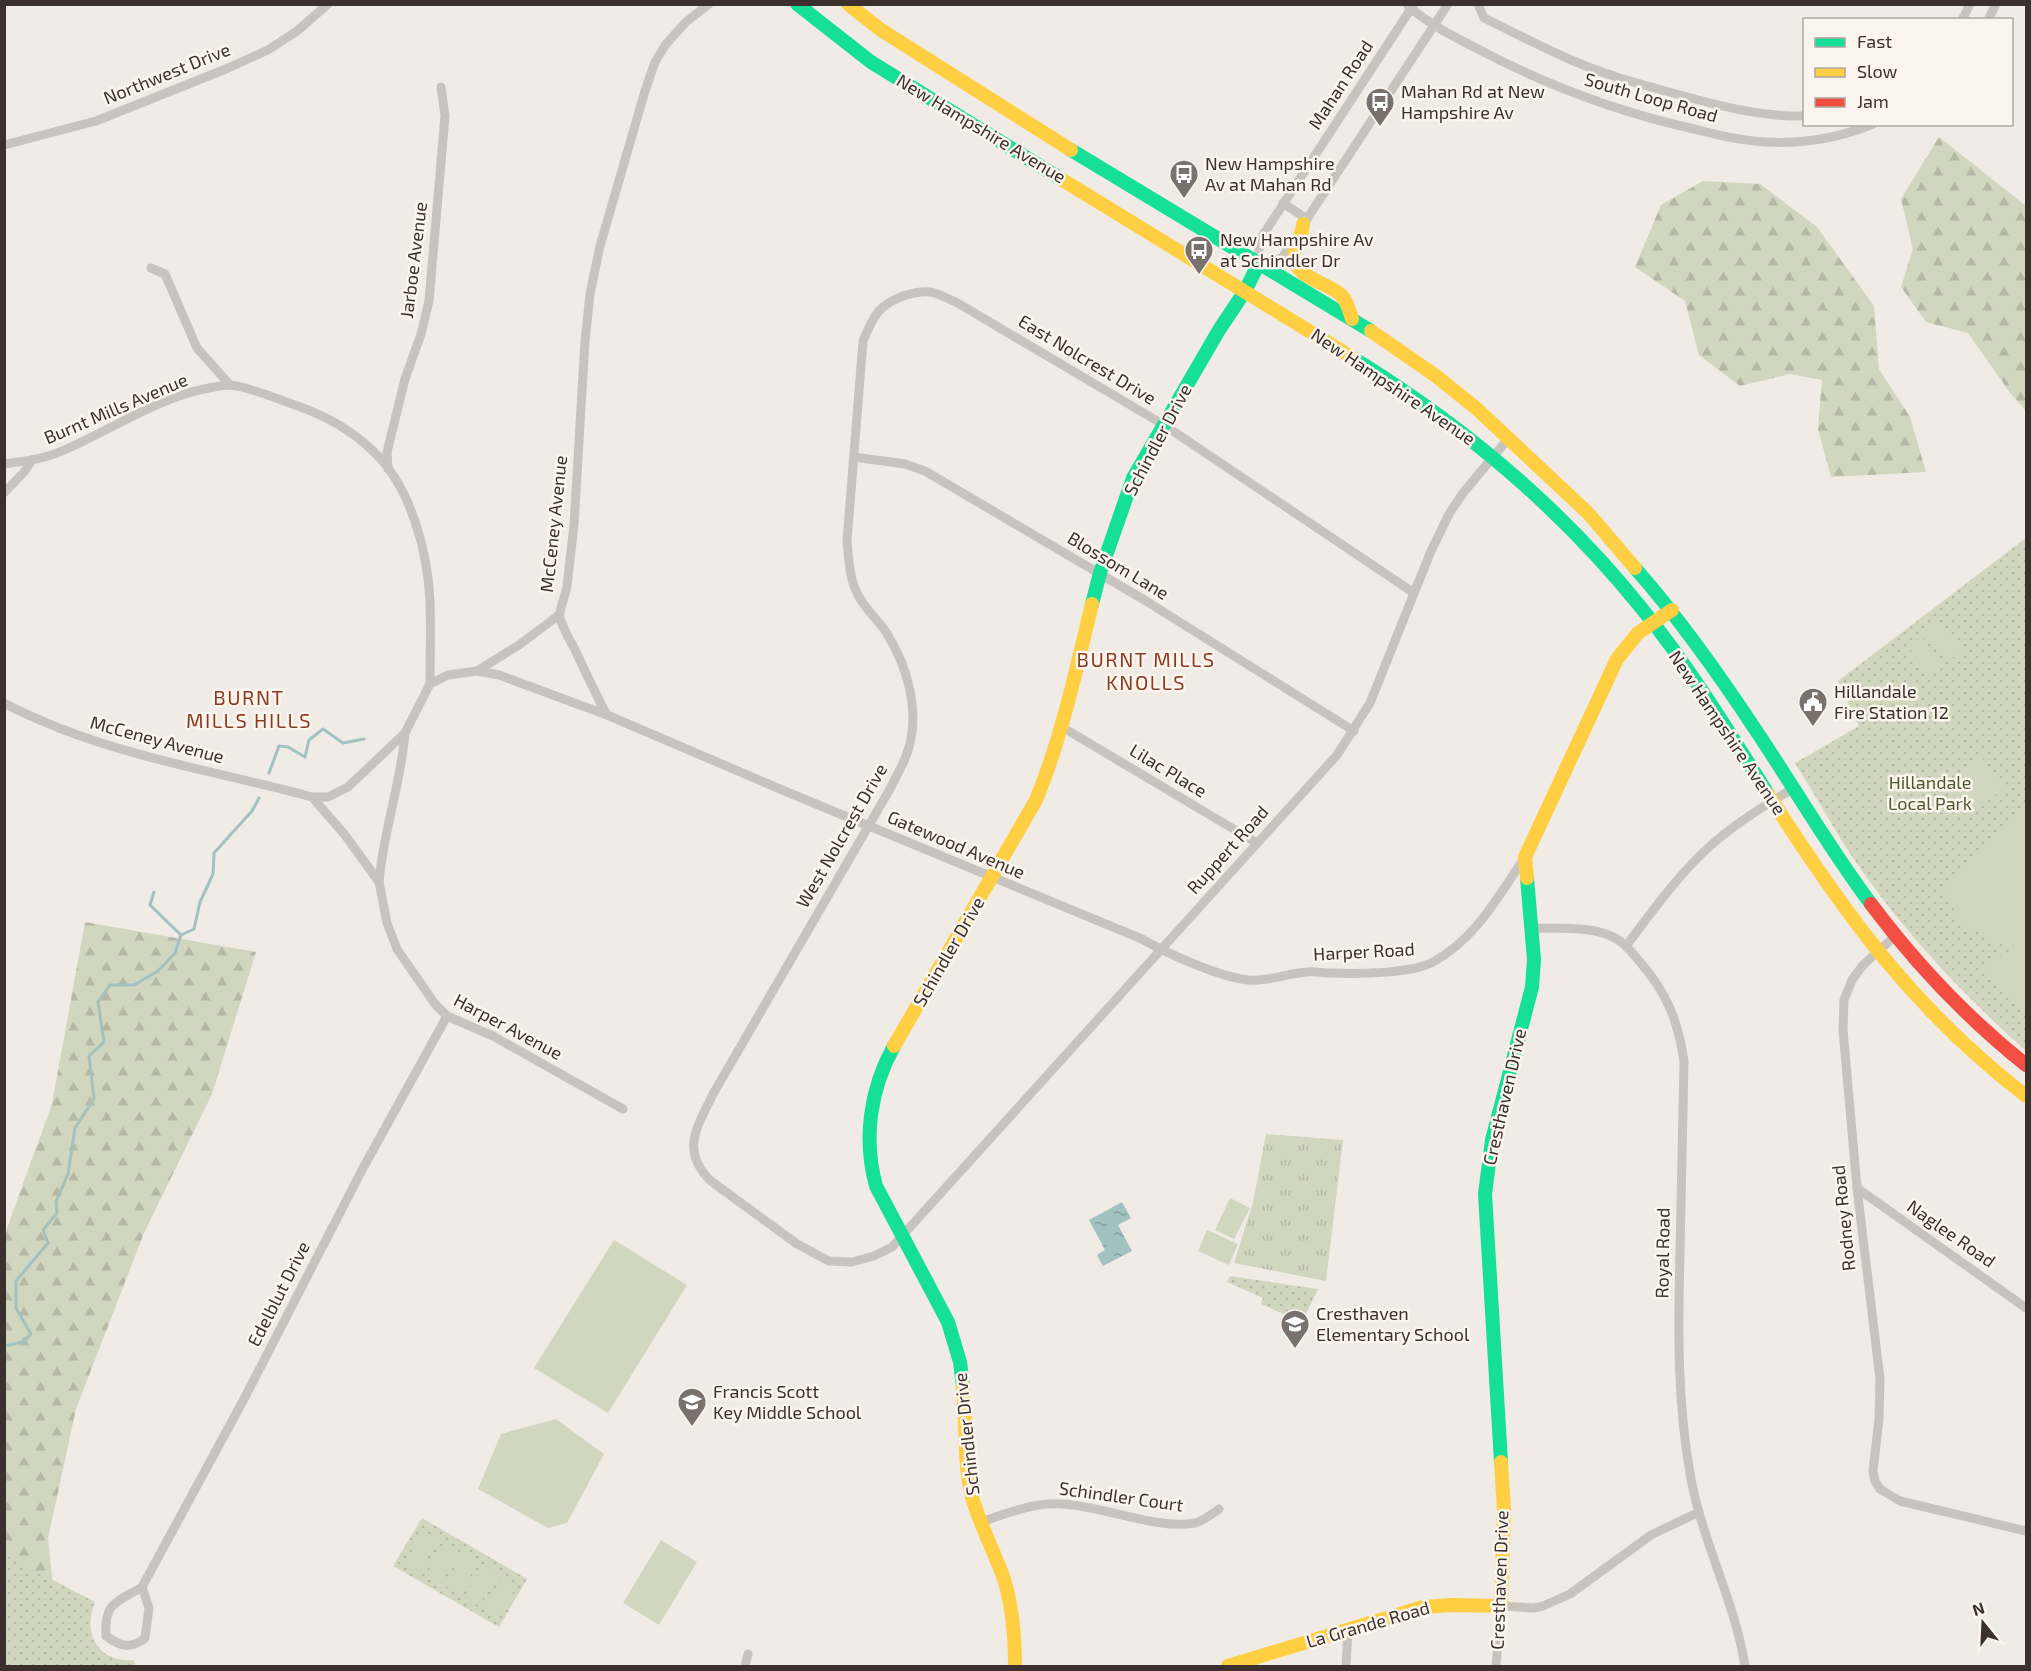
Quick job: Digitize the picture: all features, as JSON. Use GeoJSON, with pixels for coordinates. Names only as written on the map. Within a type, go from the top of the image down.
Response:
{"type":"FeatureCollection","features":[{"type":"Feature","properties":{"kind":"main road","name":"New Hampshire Avenue"},"geometry":{"type":"LineString","coordinates":[[797,4],[871,62],[1383,376],[1440,416],[1534,493],[1613,574],[1653,623],[1692,678],[1838,900],[1876,952],[1903,984],[1973,1054],[2026,1096]]}},
{"type":"Feature","properties":{"kind":"main road","name":"New Hampshire Avenue"},"geometry":{"type":"LineString","coordinates":[[848,4],[881,30],[1072,151],[1352,320],[1436,376],[1477,409],[1588,513],[1672,610],[1755,729],[1838,860],[1895,936],[1946,994],[1987,1035],[2026,1065]]}},
{"type":"Feature","properties":{"kind":"main road"},"geometry":{"type":"LineString","coordinates":[[1305,221],[1304,232],[1294,256],[1299,269],[1341,295],[1352,320]]}},
{"type":"Feature","properties":{"kind":"main road","name":"Schindler Drive"},"geometry":{"type":"LineString","coordinates":[[1015,1666],[1015,1635],[1011,1607],[1004,1581],[973,1500],[968,1476],[965,1404],[960,1362],[948,1322],[871,1173],[868,1145],[870,1110],[877,1084],[892,1050],[1036,800],[1062,727],[1100,573],[1133,478],[1219,330],[1245,291],[1259,263]]}},
{"type":"Feature","properties":{"kind":"main road","name":"Cresthaven Drive"},"geometry":{"type":"LineString","coordinates":[[1501,1606],[1504,1511],[1485,1194],[1492,1140],[1532,987],[1534,960],[1526,856],[1617,659],[1638,633],[1672,610]]}},
{"type":"Feature","properties":{"kind":"main road","name":"La Grande Road"},"geometry":{"type":"LineString","coordinates":[[1228,1666],[1423,1607],[1501,1606]]}},
{"type":"Feature","properties":{"kind":"street","name":"Northwest Drive"},"geometry":{"type":"LineString","coordinates":[[4,145],[96,121],[226,69],[268,50],[297,31],[328,4]]}},
{"type":"Feature","properties":{"kind":"street","name":"McCeney Avenue"},"geometry":{"type":"LineString","coordinates":[[4,703],[63,729],[123,750],[312,797],[327,797],[348,786],[405,733],[430,684],[448,675],[477,671],[519,645],[559,615],[567,587],[574,525],[585,340],[590,294],[600,246],[655,62],[666,44],[686,22],[709,4]]}},
{"type":"Feature","properties":{"kind":"street"},"geometry":{"type":"LineString","coordinates":[[1259,263],[1282,258],[1448,4]]}},
{"type":"Feature","properties":{"kind":"street","name":"South Loop Road"},"geometry":{"type":"LineString","coordinates":[[1478,4],[1484,18],[1577,63],[1634,82],[1744,110],[1782,116],[1803,116]]}},
{"type":"Feature","properties":{"kind":"street"},"geometry":{"type":"LineString","coordinates":[[1963,18],[1970,4]]}},
{"type":"Feature","properties":{"kind":"street"},"geometry":{"type":"LineString","coordinates":[[1989,18],[1996,4]]}},
{"type":"Feature","properties":{"kind":"street","name":"Mahan Road"},"geometry":{"type":"LineString","coordinates":[[1259,263],[1259,241],[1410,6],[1434,25]]}},
{"type":"Feature","properties":{"kind":"street","name":"South Loop Road"},"geometry":{"type":"LineString","coordinates":[[1434,25],[1513,68],[1576,95],[1664,122],[1718,135],[1750,141],[1794,142],[1826,138],[1866,126]]}},
{"type":"Feature","properties":{"kind":"street","name":"Jarboe Avenue"},"geometry":{"type":"LineString","coordinates":[[388,469],[387,452],[397,411],[429,301],[445,116],[441,87]]}},
{"type":"Feature","properties":{"kind":"street"},"geometry":{"type":"LineString","coordinates":[[1284,203],[1305,221]]}},
{"type":"Feature","properties":{"kind":"street"},"geometry":{"type":"LineString","coordinates":[[151,268],[165,274],[197,348],[230,385]]}},
{"type":"Feature","properties":{"kind":"street","name":"East Nolcrest Drive"},"geometry":{"type":"LineString","coordinates":[[914,292],[929,292],[956,302],[1164,425],[1414,593]]}},
{"type":"Feature","properties":{"kind":"street","name":"West Nolcrest Drive"},"geometry":{"type":"LineString","coordinates":[[902,1236],[892,1247],[874,1257],[852,1262],[829,1261],[797,1245],[711,1181],[700,1170],[692,1144],[696,1128],[713,1094],[867,825],[890,789],[907,755],[911,739],[913,709],[909,681],[899,655],[885,631],[858,596],[849,571],[848,541],[863,341],[879,309],[892,300],[914,292]]}},
{"type":"Feature","properties":{"kind":"street","name":"Burnt Mills Avenue"},"geometry":{"type":"LineString","coordinates":[[4,464],[32,460],[60,452],[183,394],[230,385],[274,397],[318,413],[338,424],[374,452],[388,469],[408,504],[418,531],[427,572],[430,602],[430,684]]}},
{"type":"Feature","properties":{"kind":"street","name":"Ruppert Road"},"geometry":{"type":"LineString","coordinates":[[902,1236],[1337,755],[1370,703],[1431,551],[1449,514],[1463,493],[1508,439]]}},
{"type":"Feature","properties":{"kind":"street","name":"Blossom Lane"},"geometry":{"type":"LineString","coordinates":[[854,457],[905,464],[925,471],[1100,573],[1354,731]]}},
{"type":"Feature","properties":{"kind":"street"},"geometry":{"type":"LineString","coordinates":[[4,493],[32,460]]}},
{"type":"Feature","properties":{"kind":"street"},"geometry":{"type":"LineString","coordinates":[[559,615],[589,683],[607,715]]}},
{"type":"Feature","properties":{"kind":"street","name":"Gatewood Avenue"},"geometry":{"type":"LineString","coordinates":[[477,671],[499,675],[607,715],[1142,939],[1160,949]]}},
{"type":"Feature","properties":{"kind":"street","name":"Lilac Place"},"geometry":{"type":"LineString","coordinates":[[1062,727],[1257,843]]}},
{"type":"Feature","properties":{"kind":"street"},"geometry":{"type":"LineString","coordinates":[[379,882],[381,852],[403,758],[405,733]]}},
{"type":"Feature","properties":{"kind":"street"},"geometry":{"type":"LineString","coordinates":[[1626,946],[1656,905],[1708,847],[1748,816],[1792,789]]}},
{"type":"Feature","properties":{"kind":"street","name":"Harper Avenue"},"geometry":{"type":"LineString","coordinates":[[312,797],[345,835],[379,882],[387,923],[396,949],[435,1004],[447,1016],[494,1036],[623,1109]]}},
{"type":"Feature","properties":{"kind":"street","name":"Harper Road"},"geometry":{"type":"LineString","coordinates":[[1160,949],[1228,975],[1250,980],[1309,972],[1421,968],[1435,961],[1472,934],[1526,856]]}},
{"type":"Feature","properties":{"kind":"street","name":"Royal Road"},"geometry":{"type":"LineString","coordinates":[[1532,928],[1584,929],[1616,939],[1626,946],[1656,981],[1666,998],[1680,1033],[1684,1061],[1678,1354],[1683,1423],[1691,1480],[1705,1536],[1741,1644],[1745,1666]]}},
{"type":"Feature","properties":{"kind":"street","name":"Rodney Road"},"geometry":{"type":"LineString","coordinates":[[1895,936],[1863,965],[1852,980],[1844,1000],[1843,1030],[1857,1188],[1880,1379],[1879,1419],[1873,1472],[1880,1489],[1900,1502],[2026,1531]]}},
{"type":"Feature","properties":{"kind":"street","name":"Edelblut Drive"},"geometry":{"type":"LineString","coordinates":[[142,1587],[244,1399],[362,1170],[447,1016]]}},
{"type":"Feature","properties":{"kind":"street","name":"Naglee Road"},"geometry":{"type":"LineString","coordinates":[[1857,1188],[2026,1308]]}},
{"type":"Feature","properties":{"kind":"street","name":"Schindler Court"},"geometry":{"type":"LineString","coordinates":[[981,1522],[1037,1504],[1089,1507],[1168,1524],[1197,1523],[1219,1509]]}},
{"type":"Feature","properties":{"kind":"street","name":"La Grande Road"},"geometry":{"type":"LineString","coordinates":[[1501,1606],[1534,1608],[1570,1594],[1650,1535],[1699,1512]]}},
{"type":"Feature","properties":{"kind":"street"},"geometry":{"type":"LineString","coordinates":[[142,1587],[149,1608],[145,1638],[137,1644],[118,1645],[106,1636],[105,1618],[111,1606],[142,1587]]}},
{"type":"Feature","properties":{"kind":"street","name":"Cresthaven Drive"},"geometry":{"type":"LineString","coordinates":[[1496,1666],[1501,1606]]}},
{"type":"Feature","properties":{"kind":"street"},"geometry":{"type":"LineString","coordinates":[[1346,1666],[1348,1630]]}},
{"type":"Feature","properties":{"kind":"street"},"geometry":{"type":"LineString","coordinates":[[745,1666],[748,1654]]}},
{"type":"Feature","properties":{"kind":"green space"},"geometry":{"type":"Polygon","coordinates":[[[1939,137],[2026,206],[2026,411],[2011,394],[1968,333],[1926,322],[1901,287],[1913,249],[1901,199],[1939,137]]]}},
{"type":"Feature","properties":{"kind":"green space"},"geometry":{"type":"Polygon","coordinates":[[[1703,181],[1760,184],[1817,227],[1874,306],[1879,369],[1910,417],[1926,472],[1831,477],[1818,429],[1822,380],[1790,374],[1740,386],[1699,355],[1685,301],[1635,267],[1661,205],[1703,181]]]}},
{"type":"Feature","properties":{"kind":"green space","name":"Hillandale Local Park"},"geometry":{"type":"Polygon","coordinates":[[[2026,538],[2026,1051],[1960,988],[1900,921],[1854,859],[1795,763],[1859,726],[1838,681],[2026,538]]]}},
{"type":"Feature","properties":{"kind":"green space"},"geometry":{"type":"Polygon","coordinates":[[[1939,621],[1962,650],[1949,660],[1926,632],[1939,621]]]}},
{"type":"Feature","properties":{"kind":"green space"},"geometry":{"type":"Polygon","coordinates":[[[1921,636],[1945,666],[1931,676],[1907,646],[1921,636]]]}},
{"type":"Feature","properties":{"kind":"green space"},"geometry":{"type":"Polygon","coordinates":[[[1980,756],[2005,787],[1968,817],[1943,787],[1980,756]]]}},
{"type":"Feature","properties":{"kind":"green space"},"geometry":{"type":"Polygon","coordinates":[[[2026,802],[2026,1013],[1982,967],[2020,946],[2003,945],[1963,924],[1944,893],[2026,802]]]}},
{"type":"Feature","properties":{"kind":"green space"},"geometry":{"type":"Polygon","coordinates":[[[85,922],[256,952],[212,1094],[144,1233],[76,1409],[48,1538],[60,1656],[5,1666],[4,1236],[52,1104],[85,922]]]}},
{"type":"Feature","properties":{"kind":"green space"},"geometry":{"type":"Polygon","coordinates":[[[1266,1134],[1343,1140],[1326,1281],[1234,1263],[1253,1203],[1266,1134]]]}},
{"type":"Feature","properties":{"kind":"green space"},"geometry":{"type":"Polygon","coordinates":[[[1230,1198],[1250,1208],[1234,1239],[1215,1230],[1230,1198]]]}},
{"type":"Feature","properties":{"kind":"green space"},"geometry":{"type":"Polygon","coordinates":[[[1207,1230],[1238,1244],[1229,1265],[1198,1251],[1207,1230]]]}},
{"type":"Feature","properties":{"kind":"green space"},"geometry":{"type":"Polygon","coordinates":[[[614,1240],[687,1285],[608,1413],[534,1368],[614,1240]]]}},
{"type":"Feature","properties":{"kind":"green space"},"geometry":{"type":"Polygon","coordinates":[[[1230,1276],[1318,1289],[1302,1322],[1261,1304],[1263,1298],[1227,1282],[1230,1276]]]}},
{"type":"Feature","properties":{"kind":"green space"},"geometry":{"type":"Polygon","coordinates":[[[556,1419],[604,1454],[567,1523],[548,1528],[478,1489],[501,1434],[556,1419]]]}},
{"type":"Feature","properties":{"kind":"green space"},"geometry":{"type":"Polygon","coordinates":[[[422,1518],[527,1579],[499,1627],[393,1566],[422,1518]]]}},
{"type":"Feature","properties":{"kind":"green space"},"geometry":{"type":"Polygon","coordinates":[[[423,1530],[438,1539],[420,1572],[405,1563],[423,1530]]]}},
{"type":"Feature","properties":{"kind":"green space"},"geometry":{"type":"Polygon","coordinates":[[[661,1540],[697,1562],[659,1625],[623,1603],[661,1540]]]}},
{"type":"Feature","properties":{"kind":"green space"},"geometry":{"type":"Polygon","coordinates":[[[444,1542],[459,1550],[441,1583],[426,1575],[444,1542]]]}},
{"type":"Feature","properties":{"kind":"green space"},"geometry":{"type":"Polygon","coordinates":[[[463,1553],[478,1562],[460,1594],[445,1586],[463,1553]]]}},
{"type":"Feature","properties":{"kind":"green space"},"geometry":{"type":"Polygon","coordinates":[[[5,1555],[95,1602],[91,1614],[91,1625],[96,1644],[111,1657],[134,1660],[135,1666],[5,1666],[5,1555]]]}},
{"type":"Feature","properties":{"kind":"green space"},"geometry":{"type":"Polygon","coordinates":[[[483,1565],[498,1573],[479,1606],[464,1598],[483,1565]]]}},
{"type":"Feature","properties":{"kind":"green space"},"geometry":{"type":"Polygon","coordinates":[[[503,1576],[517,1585],[499,1617],[484,1609],[503,1576]]]}},
{"type":"Feature","properties":{"kind":"water"},"geometry":{"type":"Polygon","coordinates":[[[1122,1202],[1131,1218],[1118,1225],[1132,1251],[1103,1266],[1097,1255],[1105,1250],[1089,1220],[1122,1202]]]}},
{"type":"Feature","properties":{"kind":"waterway"},"geometry":{"type":"LineString","coordinates":[[269,773],[279,746],[288,747],[305,757],[309,740],[323,729],[343,743],[364,739]]}},
{"type":"Feature","properties":{"kind":"waterway"},"geometry":{"type":"LineString","coordinates":[[4,1346],[23,1342],[31,1334],[16,1308],[16,1281],[48,1243],[43,1230],[57,1213],[56,1201],[68,1174],[75,1128],[94,1099],[89,1056],[104,1042],[98,1002],[110,985],[134,985],[158,971],[175,953],[181,935],[194,929],[200,902],[213,874],[214,853],[252,811],[259,798]]}},
{"type":"Feature","properties":{"kind":"waterway"},"geometry":{"type":"LineString","coordinates":[[154,892],[150,905],[181,935]]}},
{"type":"Feature","properties":{"kind":"traffic: fast"},"geometry":{"type":"LineString","coordinates":[[797,4],[871,62],[1061,179]]}},
{"type":"Feature","properties":{"kind":"traffic: fast"},"geometry":{"type":"LineString","coordinates":[[1071,150],[1371,331]]}},
{"type":"Feature","properties":{"kind":"traffic: fast"},"geometry":{"type":"LineString","coordinates":[[1092,604],[1100,573],[1133,478],[1219,330],[1245,291],[1259,263]]}},
{"type":"Feature","properties":{"kind":"traffic: fast"},"geometry":{"type":"LineString","coordinates":[[1353,358],[1472,441],[1545,504],[1579,538],[1612,573],[1677,654],[1768,794]]}},
{"type":"Feature","properties":{"kind":"traffic: fast"},"geometry":{"type":"LineString","coordinates":[[1635,568],[1683,626],[1741,708],[1871,904]]}},
{"type":"Feature","properties":{"kind":"traffic: fast"},"geometry":{"type":"LineString","coordinates":[[1501,1462],[1485,1194],[1492,1140],[1532,987],[1534,960],[1527,878]]}},
{"type":"Feature","properties":{"kind":"traffic: fast"},"geometry":{"type":"LineString","coordinates":[[894,1046],[879,1079],[874,1097],[870,1132],[872,1168],[876,1186],[948,1322],[960,1362],[963,1386]]}},
{"type":"Feature","properties":{"kind":"traffic: slow"},"geometry":{"type":"LineString","coordinates":[[848,4],[881,30],[1071,150]]}},
{"type":"Feature","properties":{"kind":"traffic: slow"},"geometry":{"type":"LineString","coordinates":[[1061,179],[1353,358]]}},
{"type":"Feature","properties":{"kind":"traffic: slow"},"geometry":{"type":"LineString","coordinates":[[1303,224],[1294,252],[1296,263],[1305,275],[1340,294],[1346,302],[1352,319]]}},
{"type":"Feature","properties":{"kind":"traffic: slow"},"geometry":{"type":"LineString","coordinates":[[1371,331],[1436,376],[1477,409],[1588,513],[1635,568]]}},
{"type":"Feature","properties":{"kind":"traffic: slow"},"geometry":{"type":"LineString","coordinates":[[894,1046],[1036,800],[1061,728],[1092,604]]}},
{"type":"Feature","properties":{"kind":"traffic: slow"},"geometry":{"type":"LineString","coordinates":[[1527,878],[1525,857],[1617,659],[1638,633],[1672,610]]}},
{"type":"Feature","properties":{"kind":"traffic: slow"},"geometry":{"type":"LineString","coordinates":[[1768,794],[1824,879],[1883,957],[1949,1029],[2026,1096]]}},
{"type":"Feature","properties":{"kind":"traffic: slow"},"geometry":{"type":"LineString","coordinates":[[963,1386],[969,1483],[975,1507],[1004,1579],[1010,1601],[1015,1666]]}},
{"type":"Feature","properties":{"kind":"traffic: slow"},"geometry":{"type":"LineString","coordinates":[[1228,1666],[1423,1607],[1501,1606],[1504,1511],[1501,1462]]}},
{"type":"Feature","properties":{"kind":"traffic: jam"},"geometry":{"type":"LineString","coordinates":[[1871,904],[1943,989],[2026,1065]]}},
{"type":"Feature","properties":{"kind":"place","name":"Mahan Rd at New Hampshire Av"},"geometry":{"type":"Point","coordinates":[1380,128]}},
{"type":"Feature","properties":{"kind":"place","name":"New Hampshire Av at Mahan Rd"},"geometry":{"type":"Point","coordinates":[1184,200]}},
{"type":"Feature","properties":{"kind":"place","name":"New Hampshire Av at Schindler Dr"},"geometry":{"type":"Point","coordinates":[1199,276]}},
{"type":"Feature","properties":{"kind":"place","name":"Hillandale Fire Station 12"},"geometry":{"type":"Point","coordinates":[1813,728]}},
{"type":"Feature","properties":{"kind":"place","name":"Cresthaven Elementary School"},"geometry":{"type":"Point","coordinates":[1295,1350]}},
{"type":"Feature","properties":{"kind":"place","name":"Francis Scott Key Middle School"},"geometry":{"type":"Point","coordinates":[692,1428]}},
{"type":"Feature","properties":{"kind":"district","name":"BURNT MILLS KNOLLS"},"geometry":{"type":"Point","coordinates":[1146,672]}},
{"type":"Feature","properties":{"kind":"district","name":"BURNT MILLS HILLS"},"geometry":{"type":"Point","coordinates":[249,710]}}]}
